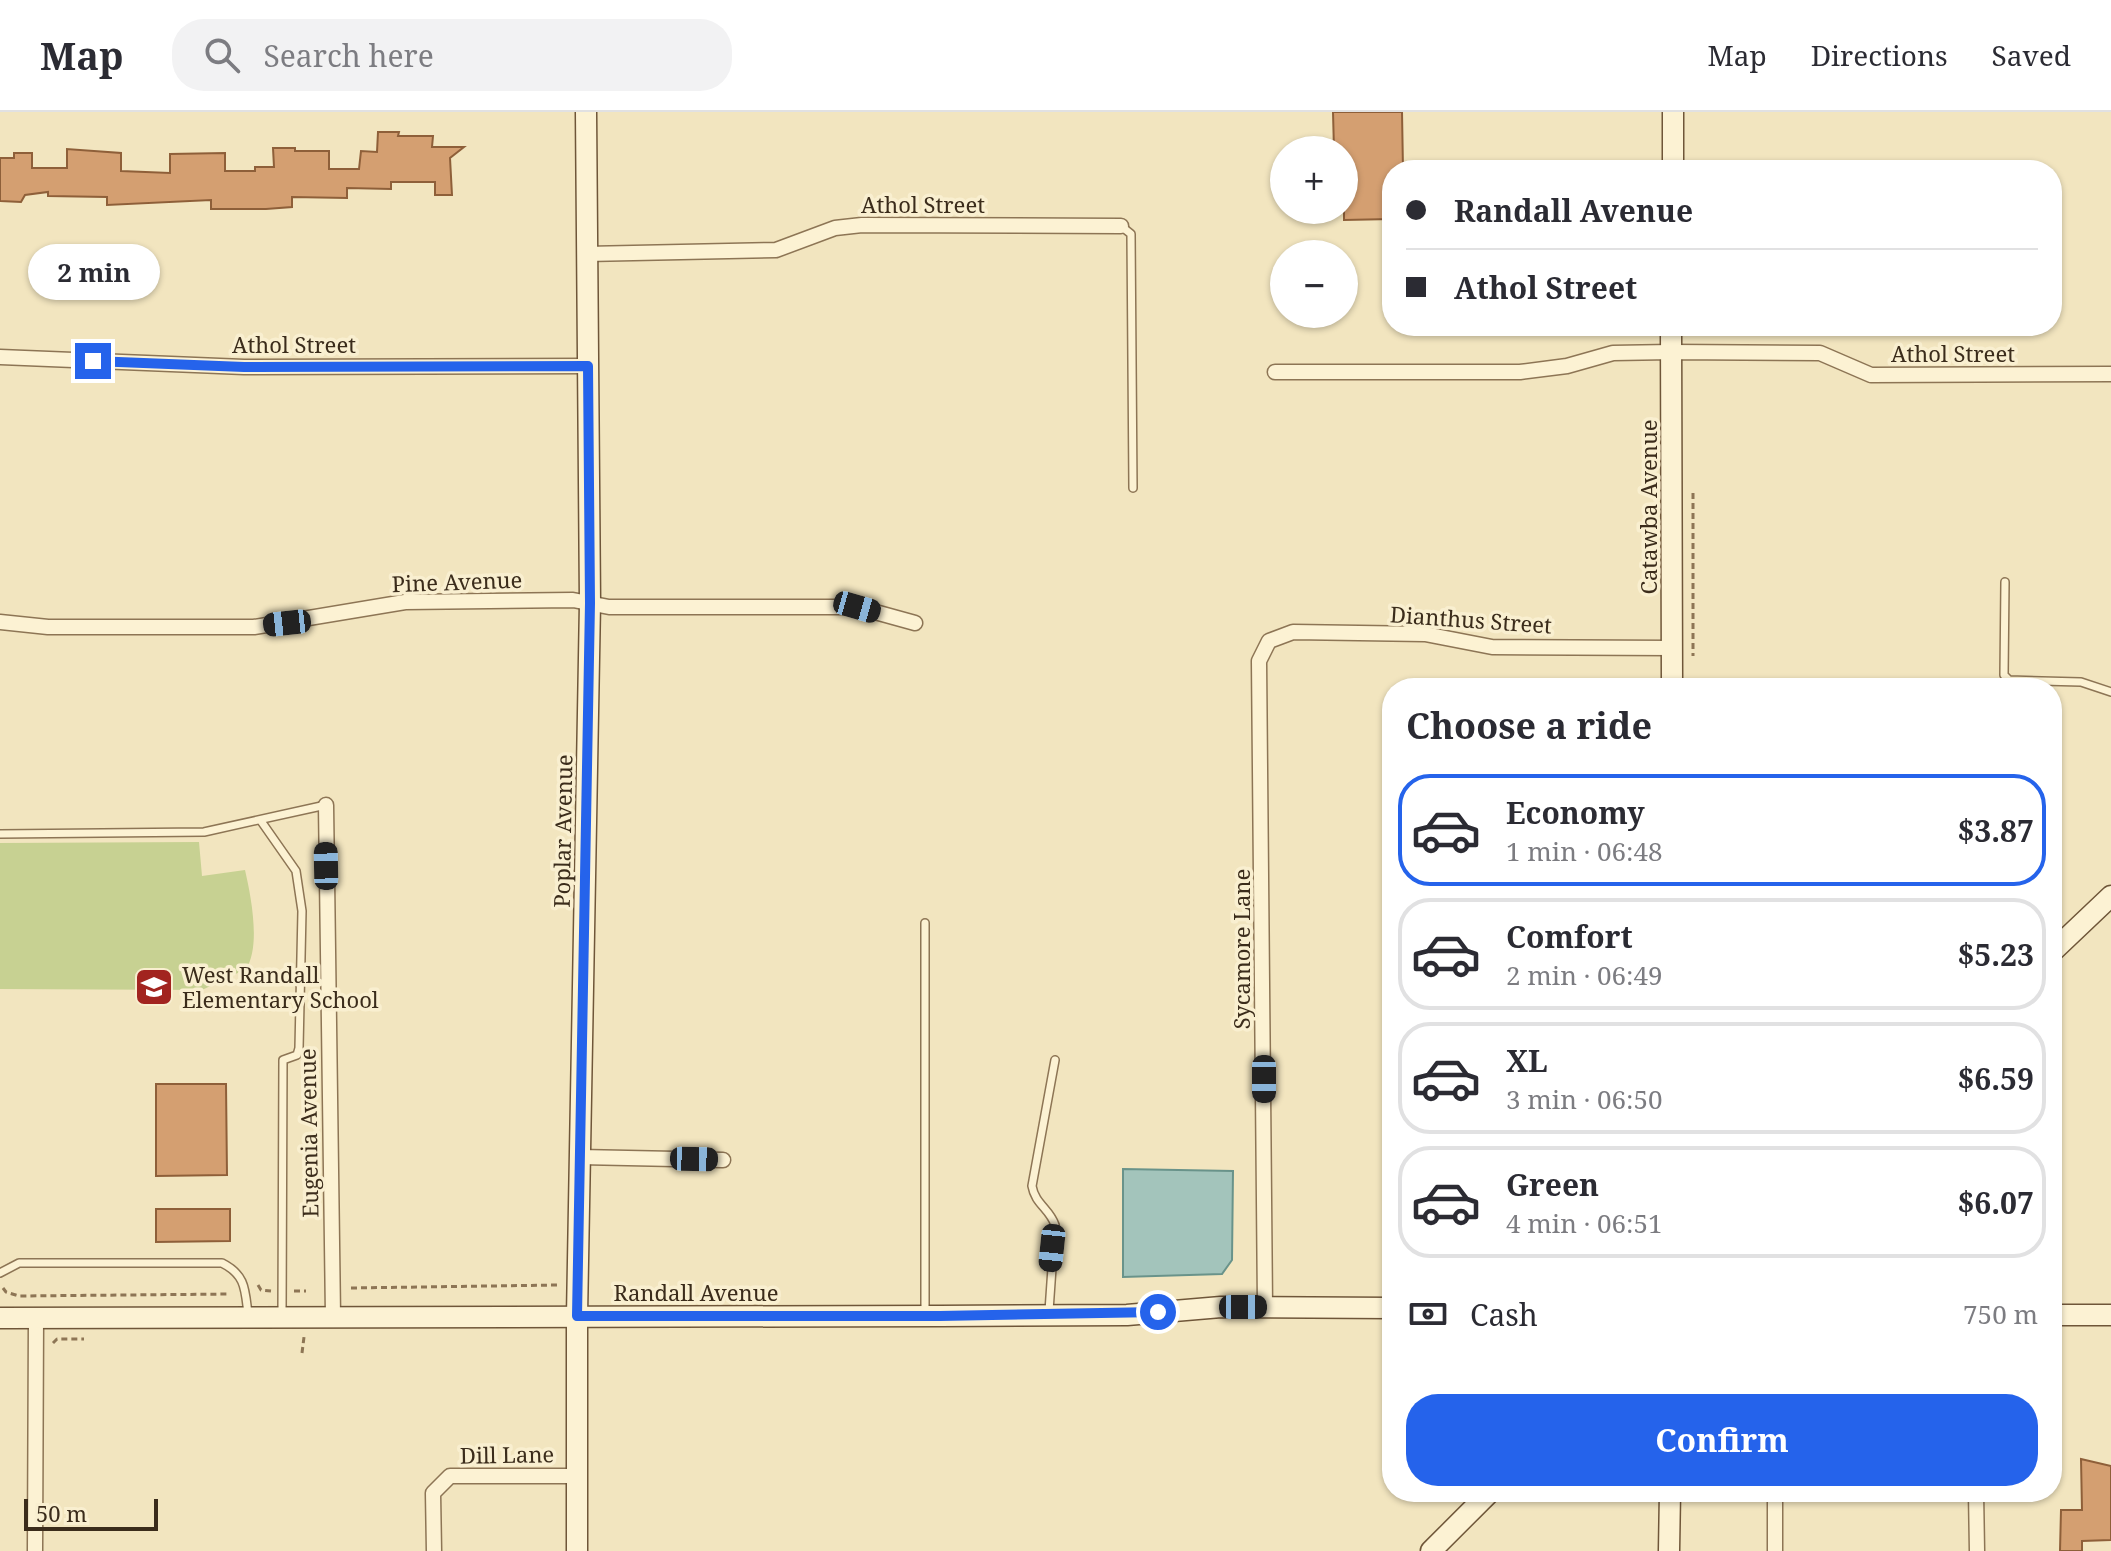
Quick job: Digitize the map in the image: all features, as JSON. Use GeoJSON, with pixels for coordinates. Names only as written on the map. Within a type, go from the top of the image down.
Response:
{"type":"FeatureCollection","features":[{"type":"Feature","properties":{"kind":"street","name":"Poplar Avenue"},"geometry":{"type":"LineString","coordinates":[[577,1551],[577,1316],[590,603],[586,112]]}},
{"type":"Feature","properties":{"kind":"street"},"geometry":{"type":"LineString","coordinates":[[1673,112],[1673,160]]}},
{"type":"Feature","properties":{"kind":"street","name":"Athol Street"},"geometry":{"type":"LineString","coordinates":[[586,254],[776,250],[835,228],[862,225],[1121,226]]}},
{"type":"Feature","properties":{"kind":"street","name":"Catawba Avenue"},"geometry":{"type":"LineString","coordinates":[[1671,336],[1672,678]]}},
{"type":"Feature","properties":{"kind":"street","name":"Athol Street"},"geometry":{"type":"LineString","coordinates":[[1275,372],[1520,372],[1567,366],[1613,353],[1671,352],[1820,353],[1871,375],[2111,374]]}},
{"type":"Feature","properties":{"kind":"street","name":"Athol Street"},"geometry":{"type":"LineString","coordinates":[[0,357],[244,367],[588,366]]}},
{"type":"Feature","properties":{"kind":"street","name":"Pine Avenue"},"geometry":{"type":"LineString","coordinates":[[0,622],[48,627],[254,627],[405,602],[573,600],[609,607],[857,607],[915,623]]}},
{"type":"Feature","properties":{"kind":"street","name":"Dianthus Street"},"geometry":{"type":"LineString","coordinates":[[1269,641],[1293,632],[1425,634],[1492,647],[1672,648]]}},
{"type":"Feature","properties":{"kind":"street","name":"Sycamore Lane"},"geometry":{"type":"LineString","coordinates":[[1265,1307],[1259,661],[1269,641]]}},
{"type":"Feature","properties":{"kind":"street","name":"Eugenia Avenue"},"geometry":{"type":"LineString","coordinates":[[326,805],[333,1316]]}},
{"type":"Feature","properties":{"kind":"street"},"geometry":{"type":"LineString","coordinates":[[2062,943],[2111,896]]}},
{"type":"Feature","properties":{"kind":"street"},"geometry":{"type":"LineString","coordinates":[[580,1157],[723,1160]]}},
{"type":"Feature","properties":{"kind":"street","name":"Randall Avenue"},"geometry":{"type":"LineString","coordinates":[[0,1318],[925,1316],[1265,1307],[1382,1308]]}},
{"type":"Feature","properties":{"kind":"street"},"geometry":{"type":"LineString","coordinates":[[2062,1315],[2111,1315]]}},
{"type":"Feature","properties":{"kind":"street"},"geometry":{"type":"LineString","coordinates":[[35,1551],[36,1318]]}},
{"type":"Feature","properties":{"kind":"street","name":"Dill Lane"},"geometry":{"type":"LineString","coordinates":[[434,1551],[433,1493],[450,1476],[578,1476]]}},
{"type":"Feature","properties":{"kind":"street"},"geometry":{"type":"LineString","coordinates":[[1431,1551],[1480,1502]]}},
{"type":"Feature","properties":{"kind":"street"},"geometry":{"type":"LineString","coordinates":[[1669,1551],[1670,1502]]}},
{"type":"Feature","properties":{"kind":"street"},"geometry":{"type":"LineString","coordinates":[[1775,1502],[1775,1551]]}},
{"type":"Feature","properties":{"kind":"street"},"geometry":{"type":"LineString","coordinates":[[1976,1502],[1977,1551]]}},
{"type":"Feature","properties":{"kind":"lane"},"geometry":{"type":"LineString","coordinates":[[1121,226],[1131,234],[1133,488]]}},
{"type":"Feature","properties":{"kind":"lane"},"geometry":{"type":"LineString","coordinates":[[2005,582],[2004,675],[2007,678]]}},
{"type":"Feature","properties":{"kind":"lane"},"geometry":{"type":"LineString","coordinates":[[2062,681],[2081,682],[2111,692]]}},
{"type":"Feature","properties":{"kind":"lane"},"geometry":{"type":"LineString","coordinates":[[0,834],[204,832],[326,805]]}},
{"type":"Feature","properties":{"kind":"lane"},"geometry":{"type":"LineString","coordinates":[[261,821],[296,871],[302,911],[299,1048],[297,1055],[283,1060],[282,1317]]}},
{"type":"Feature","properties":{"kind":"lane"},"geometry":{"type":"LineString","coordinates":[[925,923],[925,1316]]}},
{"type":"Feature","properties":{"kind":"lane"},"geometry":{"type":"LineString","coordinates":[[1049,1315],[1055,1225],[1053,1218],[1034,1198],[1032,1186],[1055,1060]]}},
{"type":"Feature","properties":{"kind":"lane"},"geometry":{"type":"LineString","coordinates":[[0,1273],[19,1263],[222,1263],[237,1271],[244,1281],[248,1317]]}},
{"type":"Feature","properties":{"kind":"path"},"geometry":{"type":"LineString","coordinates":[[1693,493],[1693,656]]}},
{"type":"Feature","properties":{"kind":"path"},"geometry":{"type":"LineString","coordinates":[[351,1288],[558,1285]]}},
{"type":"Feature","properties":{"kind":"path"},"geometry":{"type":"LineString","coordinates":[[3,1288],[19,1296],[230,1294]]}},
{"type":"Feature","properties":{"kind":"green space"},"geometry":{"type":"Polygon","coordinates":[[[199,842],[202,876],[245,870],[254,934],[251,959],[246,969],[202,990],[0,989],[0,843],[199,842]]]}},
{"type":"Feature","properties":{"kind":"water"},"geometry":{"type":"Polygon","coordinates":[[[1123,1169],[1233,1171],[1232,1260],[1222,1274],[1123,1277],[1123,1169]]]}},
{"type":"Feature","properties":{"kind":"building"},"geometry":{"type":"Polygon","coordinates":[[[1333,112],[1402,112],[1403,160],[1382,160],[1382,219],[1358,220],[1358,136],[1334,136],[1333,112]]]}},
{"type":"Feature","properties":{"kind":"building"},"geometry":{"type":"Polygon","coordinates":[[[378,132],[399,132],[398,136],[433,136],[432,147],[464,147],[450,158],[452,195],[435,195],[435,182],[391,182],[391,189],[347,188],[347,198],[292,197],[292,207],[266,209],[211,209],[211,200],[107,205],[107,197],[48,196],[48,192],[25,195],[21,202],[0,201],[0,158],[14,158],[14,153],[32,153],[32,168],[67,168],[67,149],[121,153],[121,171],[170,173],[170,154],[225,153],[225,171],[255,171],[255,167],[274,167],[273,148],[295,148],[295,151],[329,151],[329,169],[359,169],[361,151],[377,152],[378,132]]]}},
{"type":"Feature","properties":{"kind":"building"},"geometry":{"type":"Polygon","coordinates":[[[156,1084],[226,1084],[227,1175],[156,1176],[156,1084]]]}},
{"type":"Feature","properties":{"kind":"building"},"geometry":{"type":"Polygon","coordinates":[[[156,1209],[230,1209],[230,1241],[156,1242],[156,1209]]]}},
{"type":"Feature","properties":{"kind":"building"},"geometry":{"type":"Polygon","coordinates":[[[2081,1459],[2111,1466],[2111,1540],[2082,1541],[2082,1551],[2060,1551],[2061,1510],[2082,1510],[2081,1459]]]}},
{"type":"Feature","properties":{"kind":"place","name":"West Randall Elementary School"},"geometry":{"type":"Point","coordinates":[154,987]}},
{"type":"Feature","properties":{"kind":"route"},"geometry":{"type":"LineString","coordinates":[[93,361],[244,367],[588,366],[590,603],[577,1316],[1127,1315],[1158,1312]]}}]}
